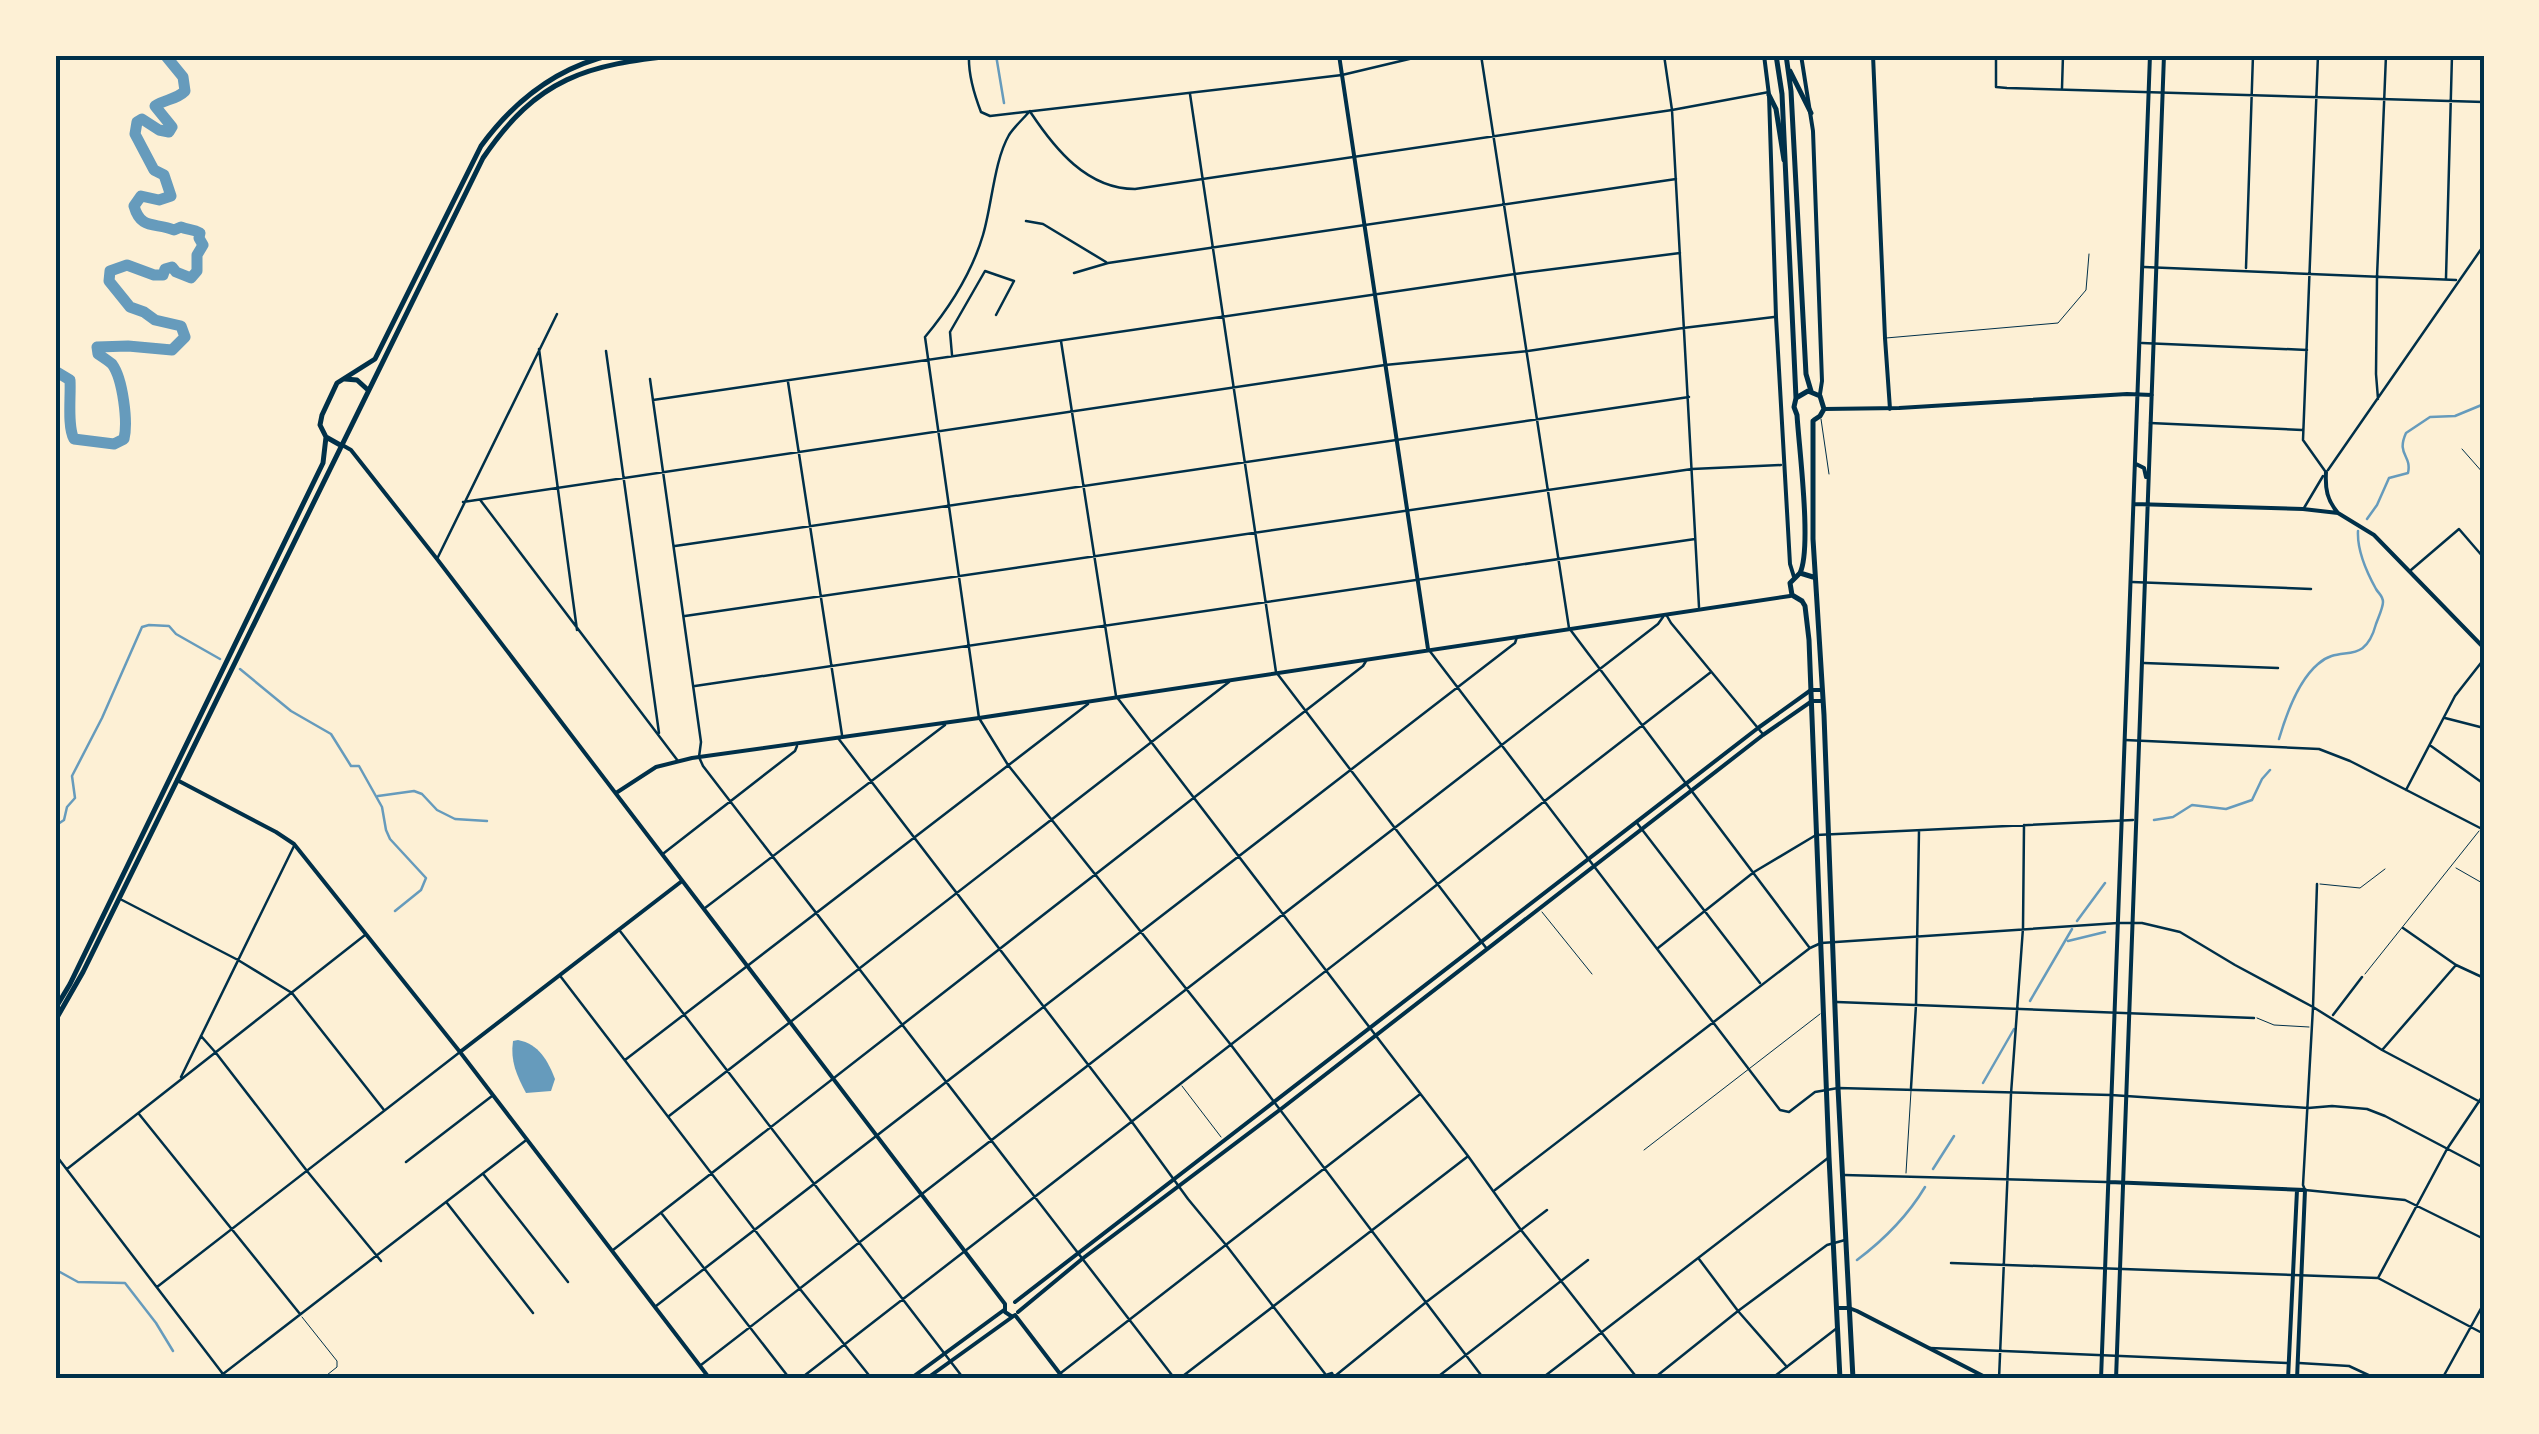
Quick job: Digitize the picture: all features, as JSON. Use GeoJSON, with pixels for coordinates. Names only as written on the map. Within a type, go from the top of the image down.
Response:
{"type":"FeatureCollection","features":[{"type":"Feature","properties":{"kind":"main road"},"geometry":{"type":"LineString","coordinates":[[342,446],[326,436],[320,424],[322,415],[337,383],[375,359],[480,146],[522,99],[553,76],[611,55]]}},
{"type":"Feature","properties":{"kind":"main road"},"geometry":{"type":"LineString","coordinates":[[55,1022],[483,158],[524,108],[567,79],[592,68],[679,55]]}},
{"type":"Feature","properties":{"kind":"main road"},"geometry":{"type":"LineString","coordinates":[[1776,55],[1782,94],[1794,407],[1804,540],[1804,562],[1790,583],[1792,595],[1805,606],[1809,640],[1840,1379]]}},
{"type":"Feature","properties":{"kind":"main road"},"geometry":{"type":"LineString","coordinates":[[1786,55],[1806,374],[1811,391]]}},
{"type":"Feature","properties":{"kind":"main road"},"geometry":{"type":"LineString","coordinates":[[1787,66],[1810,113]]}},
{"type":"Feature","properties":{"kind":"main road"},"geometry":{"type":"LineString","coordinates":[[1769,94],[1776,109],[1786,166]]}},
{"type":"Feature","properties":{"kind":"main road"},"geometry":{"type":"LineString","coordinates":[[342,378],[357,380],[368,390]]}},
{"type":"Feature","properties":{"kind":"main road"},"geometry":{"type":"LineString","coordinates":[[1796,398],[1811,391],[1820,396],[1822,412],[1813,421],[1815,579],[1853,1379]]}},
{"type":"Feature","properties":{"kind":"main road"},"geometry":{"type":"LineString","coordinates":[[1797,415],[1813,421]]}},
{"type":"Feature","properties":{"kind":"main road"},"geometry":{"type":"LineString","coordinates":[[55,1010],[180,762],[323,463],[326,436]]}},
{"type":"Feature","properties":{"kind":"main road"},"geometry":{"type":"LineString","coordinates":[[1797,575],[1809,574],[1815,579]]}},
{"type":"Feature","properties":{"kind":"main road"},"geometry":{"type":"LineString","coordinates":[[1802,601],[1816,594]]}},
{"type":"Feature","properties":{"kind":"main road"},"geometry":{"type":"LineString","coordinates":[[1814,766],[1826,766]]}},
{"type":"Feature","properties":{"kind":"street"},"geometry":{"type":"LineString","coordinates":[[969,55],[970,78],[981,112],[990,116],[1342,76],[1426,55]]}},
{"type":"Feature","properties":{"kind":"street"},"geometry":{"type":"LineString","coordinates":[[1339,55],[1428,649],[1780,1110],[1789,1112],[1815,1092],[1828,1088],[2112,1095],[2308,1108],[2332,1106],[2367,1109],[2385,1116],[2484,1168]]}},
{"type":"Feature","properties":{"kind":"street"},"geometry":{"type":"LineString","coordinates":[[1481,55],[1569,628],[1810,948]]}},
{"type":"Feature","properties":{"kind":"street"},"geometry":{"type":"LineString","coordinates":[[1664,55],[1672,110],[1699,610]]}},
{"type":"Feature","properties":{"kind":"street"},"geometry":{"type":"LineString","coordinates":[[1764,55],[1769,94],[1783,464],[1790,564],[1797,575]]}},
{"type":"Feature","properties":{"kind":"street"},"geometry":{"type":"LineString","coordinates":[[1801,55],[1810,113],[1820,396]]}},
{"type":"Feature","properties":{"kind":"street"},"geometry":{"type":"LineString","coordinates":[[1873,55],[1890,409]]}},
{"type":"Feature","properties":{"kind":"street"},"geometry":{"type":"LineString","coordinates":[[1996,55],[1996,86],[2484,102]]}},
{"type":"Feature","properties":{"kind":"street"},"geometry":{"type":"LineString","coordinates":[[2062,88],[2063,55]]}},
{"type":"Feature","properties":{"kind":"street"},"geometry":{"type":"LineString","coordinates":[[2101,1379],[2150,55]]}},
{"type":"Feature","properties":{"kind":"street"},"geometry":{"type":"LineString","coordinates":[[2116,1379],[2164,55]]}},
{"type":"Feature","properties":{"kind":"street"},"geometry":{"type":"LineString","coordinates":[[2246,271],[2253,55]]}},
{"type":"Feature","properties":{"kind":"street"},"geometry":{"type":"LineString","coordinates":[[2318,55],[2304,440],[2326,472],[2325,489],[2338,514]]}},
{"type":"Feature","properties":{"kind":"street"},"geometry":{"type":"LineString","coordinates":[[2378,399],[2386,55]]}},
{"type":"Feature","properties":{"kind":"street"},"geometry":{"type":"LineString","coordinates":[[2446,280],[2452,55]]}},
{"type":"Feature","properties":{"kind":"street"},"geometry":{"type":"LineString","coordinates":[[1190,94],[1276,672],[1487,950]]}},
{"type":"Feature","properties":{"kind":"street"},"geometry":{"type":"LineString","coordinates":[[1030,112],[1069,162],[1119,189],[1135,189],[1769,94]]}},
{"type":"Feature","properties":{"kind":"street"},"geometry":{"type":"LineString","coordinates":[[1030,112],[1009,134],[983,236],[972,263],[948,310],[924,336],[978,718],[1008,765],[1231,1044],[1484,1379]]}},
{"type":"Feature","properties":{"kind":"street"},"geometry":{"type":"LineString","coordinates":[[1074,273],[1108,263],[1676,179]]}},
{"type":"Feature","properties":{"kind":"street"},"geometry":{"type":"LineString","coordinates":[[1026,221],[1043,224],[1108,263]]}},
{"type":"Feature","properties":{"kind":"street"},"geometry":{"type":"LineString","coordinates":[[2304,508],[2484,245]]}},
{"type":"Feature","properties":{"kind":"street"},"geometry":{"type":"LineString","coordinates":[[653,400],[1680,252]]}},
{"type":"Feature","properties":{"kind":"street"},"geometry":{"type":"LineString","coordinates":[[2143,266],[2458,280]]}},
{"type":"Feature","properties":{"kind":"street"},"geometry":{"type":"LineString","coordinates":[[952,357],[950,332],[988,270],[1014,280],[996,314]]}},
{"type":"Feature","properties":{"kind":"street"},"geometry":{"type":"LineString","coordinates":[[436,559],[556,314]]}},
{"type":"Feature","properties":{"kind":"street"},"geometry":{"type":"LineString","coordinates":[[464,502],[1385,365],[1528,351],[1776,317]]}},
{"type":"Feature","properties":{"kind":"street"},"geometry":{"type":"LineString","coordinates":[[1061,341],[1116,696],[1638,1379]]}},
{"type":"Feature","properties":{"kind":"street"},"geometry":{"type":"LineString","coordinates":[[2140,343],[2307,350]]}},
{"type":"Feature","properties":{"kind":"street"},"geometry":{"type":"LineString","coordinates":[[539,349],[577,631]]}},
{"type":"Feature","properties":{"kind":"street"},"geometry":{"type":"LineString","coordinates":[[606,350],[659,734]]}},
{"type":"Feature","properties":{"kind":"street"},"geometry":{"type":"LineString","coordinates":[[650,379],[701,742],[698,757],[1177,1379],[1468,1156]]}},
{"type":"Feature","properties":{"kind":"street"},"geometry":{"type":"LineString","coordinates":[[788,381],[840,737],[1325,1377],[1330,1372],[1335,1378],[1547,1210]]}},
{"type":"Feature","properties":{"kind":"street"},"geometry":{"type":"LineString","coordinates":[[1822,412],[2152,395]]}},
{"type":"Feature","properties":{"kind":"street"},"geometry":{"type":"LineString","coordinates":[[674,546],[1688,397]]}},
{"type":"Feature","properties":{"kind":"street"},"geometry":{"type":"LineString","coordinates":[[2150,423],[2304,430]]}},
{"type":"Feature","properties":{"kind":"street"},"geometry":{"type":"LineString","coordinates":[[342,446],[350,450],[436,559],[1005,1307],[1062,1376]]}},
{"type":"Feature","properties":{"kind":"street"},"geometry":{"type":"LineString","coordinates":[[684,617],[1692,469],[1783,464]]}},
{"type":"Feature","properties":{"kind":"street"},"geometry":{"type":"LineString","coordinates":[[2136,464],[2144,468],[2148,486]]}},
{"type":"Feature","properties":{"kind":"street"},"geometry":{"type":"LineString","coordinates":[[480,500],[678,760]]}},
{"type":"Feature","properties":{"kind":"street"},"geometry":{"type":"LineString","coordinates":[[2134,504],[2304,508],[2338,514],[2374,535],[2484,648]]}},
{"type":"Feature","properties":{"kind":"street"},"geometry":{"type":"LineString","coordinates":[[2410,571],[2459,529],[2484,558]]}},
{"type":"Feature","properties":{"kind":"street"},"geometry":{"type":"LineString","coordinates":[[693,686],[1695,540]]}},
{"type":"Feature","properties":{"kind":"street"},"geometry":{"type":"LineString","coordinates":[[2131,582],[2311,589]]}},
{"type":"Feature","properties":{"kind":"street"},"geometry":{"type":"LineString","coordinates":[[616,793],[656,768],[678,760],[1792,595]]}},
{"type":"Feature","properties":{"kind":"street"},"geometry":{"type":"LineString","coordinates":[[700,1366],[1665,616]]}},
{"type":"Feature","properties":{"kind":"street"},"geometry":{"type":"LineString","coordinates":[[1665,616],[1763,734]]}},
{"type":"Feature","properties":{"kind":"street"},"geometry":{"type":"LineString","coordinates":[[655,1307],[1515,643],[1518,636]]}},
{"type":"Feature","properties":{"kind":"street"},"geometry":{"type":"LineString","coordinates":[[612,1251],[1363,666],[1368,658]]}},
{"type":"Feature","properties":{"kind":"street"},"geometry":{"type":"LineString","coordinates":[[2406,790],[2455,696],[2484,658]]}},
{"type":"Feature","properties":{"kind":"street"},"geometry":{"type":"LineString","coordinates":[[2142,663],[2278,668]]}},
{"type":"Feature","properties":{"kind":"street"},"geometry":{"type":"LineString","coordinates":[[800,1379],[1710,672]]}},
{"type":"Feature","properties":{"kind":"street"},"geometry":{"type":"LineString","coordinates":[[669,1116],[1233,678]]}},
{"type":"Feature","properties":{"kind":"street"},"geometry":{"type":"LineString","coordinates":[[910,1379],[1758,728],[1811,690],[1822,690]]}},
{"type":"Feature","properties":{"kind":"street"},"geometry":{"type":"LineString","coordinates":[[626,1060],[1094,700]]}},
{"type":"Feature","properties":{"kind":"street"},"geometry":{"type":"LineString","coordinates":[[926,1379],[1015,1315],[1082,1259],[1763,734],[1812,701],[1823,701]]}},
{"type":"Feature","properties":{"kind":"street"},"geometry":{"type":"LineString","coordinates":[[1778,715],[1782,721]]}},
{"type":"Feature","properties":{"kind":"street"},"geometry":{"type":"LineString","coordinates":[[2443,718],[2483,727]]}},
{"type":"Feature","properties":{"kind":"street"},"geometry":{"type":"LineString","coordinates":[[704,908],[949,722]]}},
{"type":"Feature","properties":{"kind":"street"},"geometry":{"type":"LineString","coordinates":[[2124,740],[2307,748],[2338,755],[2483,829]]}},
{"type":"Feature","properties":{"kind":"street"},"geometry":{"type":"LineString","coordinates":[[662,854],[795,751],[799,743]]}},
{"type":"Feature","properties":{"kind":"street"},"geometry":{"type":"LineString","coordinates":[[2430,745],[2484,784]]}},
{"type":"Feature","properties":{"kind":"street"},"geometry":{"type":"LineString","coordinates":[[177,780],[294,844],[460,1052],[710,1379]]}},
{"type":"Feature","properties":{"kind":"street"},"geometry":{"type":"LineString","coordinates":[[1656,948],[1754,872],[1816,835],[2136,820]]}},
{"type":"Feature","properties":{"kind":"street"},"geometry":{"type":"LineString","coordinates":[[1636,822],[1761,986]]}},
{"type":"Feature","properties":{"kind":"street"},"geometry":{"type":"LineString","coordinates":[[1999,1379],[2024,824]]}},
{"type":"Feature","properties":{"kind":"street"},"geometry":{"type":"LineString","coordinates":[[1910,1091],[1916,1005],[1919,830]]}},
{"type":"Feature","properties":{"kind":"street"},"geometry":{"type":"LineString","coordinates":[[179,1082],[294,844]]}},
{"type":"Feature","properties":{"kind":"street"},"geometry":{"type":"LineString","coordinates":[[157,1287],[682,880]]}},
{"type":"Feature","properties":{"kind":"street"},"geometry":{"type":"LineString","coordinates":[[2288,1379],[2292,1275],[2304,1188],[2317,884]]}},
{"type":"Feature","properties":{"kind":"street"},"geometry":{"type":"LineString","coordinates":[[119,898],[292,992],[385,1111]]}},
{"type":"Feature","properties":{"kind":"street"},"geometry":{"type":"LineString","coordinates":[[1494,1191],[1810,948],[1832,942],[2118,923],[2162,926],[2180,932],[2382,1050],[2484,1104]]}},
{"type":"Feature","properties":{"kind":"street"},"geometry":{"type":"LineString","coordinates":[[2403,928],[2456,965],[2484,978]]}},
{"type":"Feature","properties":{"kind":"street"},"geometry":{"type":"LineString","coordinates":[[618,930],[964,1379]]}},
{"type":"Feature","properties":{"kind":"street"},"geometry":{"type":"LineString","coordinates":[[67,1169],[365,935]]}},
{"type":"Feature","properties":{"kind":"street"},"geometry":{"type":"LineString","coordinates":[[2382,1050],[2456,965]]}},
{"type":"Feature","properties":{"kind":"street"},"geometry":{"type":"LineString","coordinates":[[560,975],[872,1379]]}},
{"type":"Feature","properties":{"kind":"street"},"geometry":{"type":"LineString","coordinates":[[2331,1018],[2362,976]]}},
{"type":"Feature","properties":{"kind":"street"},"geometry":{"type":"LineString","coordinates":[[1836,1002],[2254,1018]]}},
{"type":"Feature","properties":{"kind":"street"},"geometry":{"type":"LineString","coordinates":[[201,1036],[381,1261]]}},
{"type":"Feature","properties":{"kind":"street"},"geometry":{"type":"LineString","coordinates":[[1053,1379],[1062,1376],[1420,1094]]}},
{"type":"Feature","properties":{"kind":"street"},"geometry":{"type":"LineString","coordinates":[[2378,1278],[2448,1149],[2484,1094]]}},
{"type":"Feature","properties":{"kind":"street"},"geometry":{"type":"LineString","coordinates":[[406,1162],[493,1096]]}},
{"type":"Feature","properties":{"kind":"street"},"geometry":{"type":"LineString","coordinates":[[138,1112],[300,1315]]}},
{"type":"Feature","properties":{"kind":"street"},"geometry":{"type":"LineString","coordinates":[[214,1379],[526,1140]]}},
{"type":"Feature","properties":{"kind":"street"},"geometry":{"type":"LineString","coordinates":[[55,1154],[224,1374]]}},
{"type":"Feature","properties":{"kind":"street"},"geometry":{"type":"LineString","coordinates":[[1541,1379],[1829,1157]]}},
{"type":"Feature","properties":{"kind":"street"},"geometry":{"type":"LineString","coordinates":[[482,1174],[568,1282]]}},
{"type":"Feature","properties":{"kind":"street"},"geometry":{"type":"LineString","coordinates":[[1842,1175],[2304,1188],[2392,1197],[2417,1204],[2484,1239]]}},
{"type":"Feature","properties":{"kind":"street"},"geometry":{"type":"LineString","coordinates":[[2297,1190],[2297,1379]]}},
{"type":"Feature","properties":{"kind":"street"},"geometry":{"type":"LineString","coordinates":[[446,1202],[533,1313]]}},
{"type":"Feature","properties":{"kind":"street"},"geometry":{"type":"LineString","coordinates":[[661,1212],[790,1379]]}},
{"type":"Feature","properties":{"kind":"street"},"geometry":{"type":"LineString","coordinates":[[1653,1379],[1738,1311],[1834,1242],[1845,1240]]}},
{"type":"Feature","properties":{"kind":"street"},"geometry":{"type":"LineString","coordinates":[[1698,1258],[1786,1367]]}},
{"type":"Feature","properties":{"kind":"street"},"geometry":{"type":"LineString","coordinates":[[1435,1379],[1588,1260]]}},
{"type":"Feature","properties":{"kind":"street"},"geometry":{"type":"LineString","coordinates":[[1951,1264],[2378,1278],[2484,1334]]}},
{"type":"Feature","properties":{"kind":"street"},"geometry":{"type":"LineString","coordinates":[[1015,1302],[1015,1315]]}},
{"type":"Feature","properties":{"kind":"street"},"geometry":{"type":"LineString","coordinates":[[2442,1379],[2484,1303]]}},
{"type":"Feature","properties":{"kind":"street"},"geometry":{"type":"LineString","coordinates":[[1837,1308],[1849,1308],[1989,1379]]}},
{"type":"Feature","properties":{"kind":"street"},"geometry":{"type":"LineString","coordinates":[[1770,1379],[1838,1328]]}},
{"type":"Feature","properties":{"kind":"street"},"geometry":{"type":"LineString","coordinates":[[1928,1348],[2288,1363]]}},
{"type":"Feature","properties":{"kind":"street"},"geometry":{"type":"LineString","coordinates":[[2297,1363],[2349,1366],[2377,1379]]}},
{"type":"Feature","properties":{"kind":"lane"},"geometry":{"type":"LineString","coordinates":[[1885,338],[2058,322],[2086,290],[2089,254]]}},
{"type":"Feature","properties":{"kind":"lane"},"geometry":{"type":"LineString","coordinates":[[1822,412],[1829,474]]}},
{"type":"Feature","properties":{"kind":"lane"},"geometry":{"type":"LineString","coordinates":[[2462,449],[2484,474]]}},
{"type":"Feature","properties":{"kind":"lane"},"geometry":{"type":"LineString","coordinates":[[2362,976],[2483,829]]}},
{"type":"Feature","properties":{"kind":"lane"},"geometry":{"type":"LineString","coordinates":[[2453,866],[2484,884]]}},
{"type":"Feature","properties":{"kind":"lane"},"geometry":{"type":"LineString","coordinates":[[2317,884],[2360,888],[2385,869]]}},
{"type":"Feature","properties":{"kind":"lane"},"geometry":{"type":"LineString","coordinates":[[1534,902],[1592,974]]}},
{"type":"Feature","properties":{"kind":"lane"},"geometry":{"type":"LineString","coordinates":[[1644,1150],[1824,1010]]}},
{"type":"Feature","properties":{"kind":"lane"},"geometry":{"type":"LineString","coordinates":[[2254,1018],[2274,1025],[2312,1027]]}},
{"type":"Feature","properties":{"kind":"lane"},"geometry":{"type":"LineString","coordinates":[[1180,1084],[1223,1140]]}},
{"type":"Feature","properties":{"kind":"lane"},"geometry":{"type":"LineString","coordinates":[[1906,1176],[1910,1091]]}},
{"type":"Feature","properties":{"kind":"lane"},"geometry":{"type":"LineString","coordinates":[[300,1315],[337,1361],[337,1367],[322,1379]]}},
{"type":"Feature","properties":{"kind":"water"},"geometry":{"type":"Polygon","coordinates":[[[513,1041],[532,1045],[546,1060],[555,1079],[551,1091],[526,1093],[513,1062],[513,1041]]]}},
{"type":"Feature","properties":{"kind":"waterway"},"geometry":{"type":"LineString","coordinates":[[55,371],[70,380],[74,439],[114,444],[124,439],[124,401],[116,371],[98,354],[97,347],[172,350],[185,337],[181,326],[155,320],[130,307],[109,281],[110,271],[127,265],[154,275],[163,275],[165,269],[172,267],[191,278],[197,271],[197,255],[203,245],[200,233],[145,222],[134,206],[141,196],[159,200],[171,196],[164,175],[154,170],[135,134],[137,122],[142,119],[159,130],[169,132],[172,127],[155,106],[185,91],[183,77],[165,55]]}},
{"type":"Feature","properties":{"kind":"waterway"},"geometry":{"type":"LineString","coordinates":[[996,55],[1004,103]]}},
{"type":"Feature","properties":{"kind":"waterway"},"geometry":{"type":"LineString","coordinates":[[2367,519],[2389,478],[2408,473],[2403,451],[2406,433],[2430,417],[2455,416],[2484,404]]}},
{"type":"Feature","properties":{"kind":"waterway"},"geometry":{"type":"LineString","coordinates":[[2279,739],[2294,698],[2311,671],[2327,658],[2358,650],[2371,637],[2383,600],[2363,561],[2358,531]]}},
{"type":"Feature","properties":{"kind":"waterway"},"geometry":{"type":"LineString","coordinates":[[55,826],[64,820],[67,807],[75,798],[72,776],[142,627],[169,626],[220,659]]}},
{"type":"Feature","properties":{"kind":"waterway"},"geometry":{"type":"LineString","coordinates":[[240,669],[291,711],[331,734],[351,766],[359,766],[382,807],[390,839],[426,878],[421,890],[395,911]]}},
{"type":"Feature","properties":{"kind":"waterway"},"geometry":{"type":"LineString","coordinates":[[2154,820],[2173,817],[2192,805],[2226,809],[2252,800],[2270,770]]}},
{"type":"Feature","properties":{"kind":"waterway"},"geometry":{"type":"LineString","coordinates":[[378,796],[414,791],[455,819],[487,821]]}},
{"type":"Feature","properties":{"kind":"waterway"},"geometry":{"type":"LineString","coordinates":[[2077,921],[2105,883]]}},
{"type":"Feature","properties":{"kind":"waterway"},"geometry":{"type":"LineString","coordinates":[[2030,1001],[2072,929]]}},
{"type":"Feature","properties":{"kind":"waterway"},"geometry":{"type":"LineString","coordinates":[[2068,941],[2105,932]]}},
{"type":"Feature","properties":{"kind":"waterway"},"geometry":{"type":"LineString","coordinates":[[1983,1083],[2014,1029]]}},
{"type":"Feature","properties":{"kind":"waterway"},"geometry":{"type":"LineString","coordinates":[[1933,1169],[1954,1136]]}},
{"type":"Feature","properties":{"kind":"waterway"},"geometry":{"type":"LineString","coordinates":[[1857,1260],[1895,1227],[1925,1187]]}},
{"type":"Feature","properties":{"kind":"waterway"},"geometry":{"type":"LineString","coordinates":[[55,1262],[58,1271],[78,1282],[125,1283],[173,1351]]}}]}
